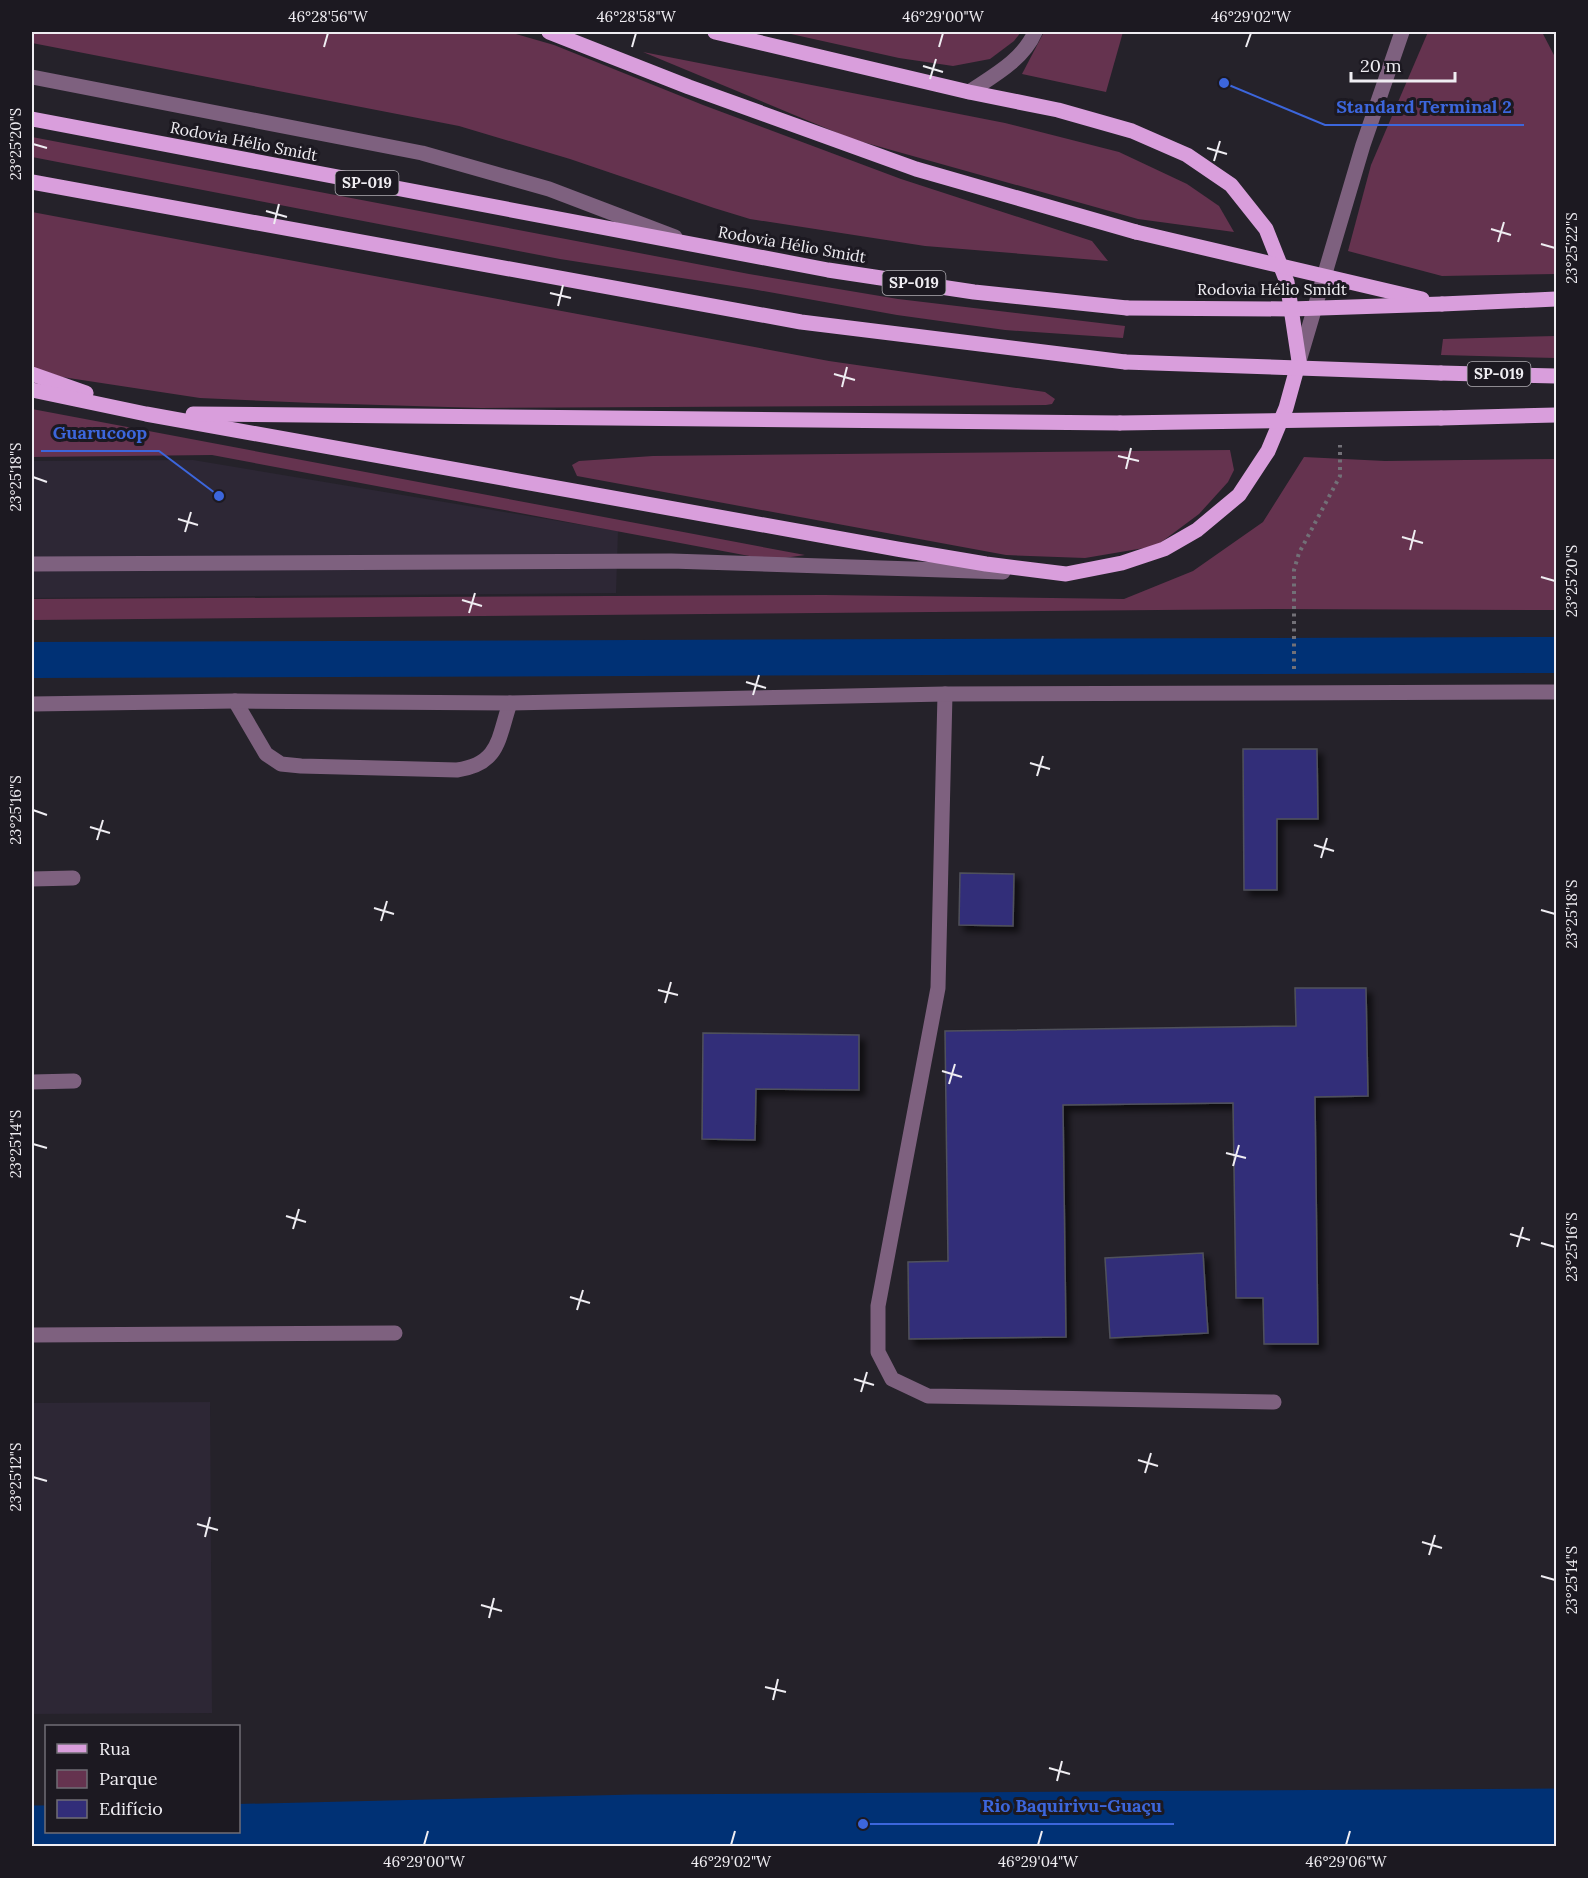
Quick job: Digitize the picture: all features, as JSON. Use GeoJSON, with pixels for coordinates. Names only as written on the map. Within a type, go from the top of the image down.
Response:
{"type":"FeatureCollection","features":[{"type":"Feature","properties":{"kind":"main road"},"geometry":{"type":"LineString","coordinates":[[549,32],[689,87],[916,169],[1136,232],[1442,304]]}},
{"type":"Feature","properties":{"kind":"main road"},"geometry":{"type":"LineString","coordinates":[[32,390],[146,414],[897,549],[986,564],[1066,574],[1122,564],[1164,549],[1197,530],[1239,495],[1268,451],[1286,408],[1299,361],[1287,282],[1266,230],[1231,185],[1188,155],[1132,131],[1058,110],[969,92],[716,32]]}},
{"type":"Feature","properties":{"kind":"main road","name":"Rodovia Hélio Smidt"},"geometry":{"type":"LineString","coordinates":[[32,119],[828,270],[974,292],[1126,308],[1291,309],[1557,299]]}},
{"type":"Feature","properties":{"kind":"main road","name":"SP-019"},"geometry":{"type":"LineString","coordinates":[[32,182],[801,321],[1125,362],[1557,376]]}},
{"type":"Feature","properties":{"kind":"main road"},"geometry":{"type":"LineString","coordinates":[[32,374],[146,414],[1120,423],[1557,415]]}},
{"type":"Feature","properties":{"kind":"street"},"geometry":{"type":"LineString","coordinates":[[969,92],[1021,53],[1035,32]]}},
{"type":"Feature","properties":{"kind":"street"},"geometry":{"type":"LineString","coordinates":[[1299,361],[1363,144],[1402,32]]}},
{"type":"Feature","properties":{"kind":"street"},"geometry":{"type":"LineString","coordinates":[[32,77],[422,153],[549,189],[703,247]]}},
{"type":"Feature","properties":{"kind":"street"},"geometry":{"type":"LineString","coordinates":[[32,564],[671,561],[1066,574]]}},
{"type":"Feature","properties":{"kind":"street"},"geometry":{"type":"LineString","coordinates":[[32,704],[235,701],[510,703],[945,694],[1557,692]]}},
{"type":"Feature","properties":{"kind":"street"},"geometry":{"type":"LineString","coordinates":[[945,694],[938,988],[878,1306],[878,1352],[892,1379],[928,1396],[1274,1402]]}},
{"type":"Feature","properties":{"kind":"street"},"geometry":{"type":"LineString","coordinates":[[235,701],[266,754],[282,764],[457,770],[474,767],[490,757],[510,703]]}},
{"type":"Feature","properties":{"kind":"street"},"geometry":{"type":"LineString","coordinates":[[32,879],[73,878]]}},
{"type":"Feature","properties":{"kind":"street"},"geometry":{"type":"LineString","coordinates":[[32,1082],[74,1081]]}},
{"type":"Feature","properties":{"kind":"street"},"geometry":{"type":"LineString","coordinates":[[32,1335],[395,1333]]}},
{"type":"Feature","properties":{"kind":"path"},"geometry":{"type":"LineString","coordinates":[[1294,677],[1295,616]]}},
{"type":"Feature","properties":{"kind":"shaded area"},"geometry":{"type":"Polygon","coordinates":[[[193,460],[618,531],[616,593],[32,598],[32,461],[193,460]]]}},
{"type":"Feature","properties":{"kind":"shaded area"},"geometry":{"type":"Polygon","coordinates":[[[210,1402],[212,1713],[32,1714],[32,1403],[210,1402]]]}},
{"type":"Feature","properties":{"kind":"green space"},"geometry":{"type":"Polygon","coordinates":[[[32,32],[509,32],[554,45],[703,105],[901,179],[1092,241],[1108,261],[925,246],[750,219],[570,159],[459,126],[32,43],[32,32]]]}},
{"type":"Feature","properties":{"kind":"green space"},"geometry":{"type":"Polygon","coordinates":[[[782,32],[1021,32],[1014,41],[990,59],[953,66],[899,58],[782,32]]]}},
{"type":"Feature","properties":{"kind":"green space"},"geometry":{"type":"Polygon","coordinates":[[[1044,32],[1123,32],[1106,92],[1022,74],[1044,32]]]}},
{"type":"Feature","properties":{"kind":"green space"},"geometry":{"type":"Polygon","coordinates":[[[1428,32],[1542,32],[1556,59],[1556,274],[1442,276],[1348,251],[1371,165],[1428,32]]]}},
{"type":"Feature","properties":{"kind":"green space"},"geometry":{"type":"Polygon","coordinates":[[[643,52],[1005,123],[1119,152],[1187,184],[1219,206],[1234,232],[1138,219],[852,139],[643,52]]]}},
{"type":"Feature","properties":{"kind":"green space"},"geometry":{"type":"Polygon","coordinates":[[[32,137],[749,274],[898,299],[1125,326],[1123,338],[1005,330],[897,315],[752,289],[560,259],[32,157],[32,137]]]}},
{"type":"Feature","properties":{"kind":"green space"},"geometry":{"type":"Polygon","coordinates":[[[32,212],[829,361],[1045,392],[1055,399],[1052,404],[1046,405],[481,408],[200,398],[62,377],[32,367],[32,212]]]}},
{"type":"Feature","properties":{"kind":"green space"},"geometry":{"type":"Polygon","coordinates":[[[1556,336],[1556,358],[1441,355],[1443,339],[1556,336]]]}},
{"type":"Feature","properties":{"kind":"green space"},"geometry":{"type":"Polygon","coordinates":[[[32,409],[805,555],[770,560],[212,455],[32,457],[32,409]]]}},
{"type":"Feature","properties":{"kind":"green space"},"geometry":{"type":"Polygon","coordinates":[[[1230,450],[1234,470],[1228,482],[1199,514],[1156,546],[1085,558],[1006,555],[577,476],[572,465],[579,461],[653,456],[1230,450]]]}},
{"type":"Feature","properties":{"kind":"green space"},"geometry":{"type":"Polygon","coordinates":[[[1304,457],[1385,461],[1556,459],[1556,610],[1274,609],[32,620],[32,599],[824,595],[1124,599],[1193,571],[1263,522],[1304,457]]]}},
{"type":"Feature","properties":{"kind":"building"},"geometry":{"type":"Polygon","coordinates":[[[1243,749],[1317,749],[1318,819],[1277,819],[1277,890],[1244,890],[1243,749]]]}},
{"type":"Feature","properties":{"kind":"building"},"geometry":{"type":"Polygon","coordinates":[[[960,873],[1014,874],[1013,926],[959,925],[960,873]]]}},
{"type":"Feature","properties":{"kind":"building"},"geometry":{"type":"Polygon","coordinates":[[[1295,988],[1366,988],[1368,1096],[1315,1097],[1318,1344],[1264,1344],[1263,1298],[1236,1298],[1233,1103],[1063,1105],[1066,1337],[909,1339],[908,1262],[948,1261],[945,1031],[1296,1026],[1295,988]]]}},
{"type":"Feature","properties":{"kind":"building"},"geometry":{"type":"Polygon","coordinates":[[[703,1033],[859,1035],[859,1090],[756,1089],[755,1140],[702,1139],[703,1033]]]}},
{"type":"Feature","properties":{"kind":"building"},"geometry":{"type":"Polygon","coordinates":[[[1203,1253],[1208,1333],[1110,1338],[1105,1258],[1203,1253]]]}},
{"type":"Feature","properties":{"kind":"waterway"},"geometry":{"type":"LineString","coordinates":[[32,660],[1556,655]]}},
{"type":"Feature","properties":{"kind":"waterway"},"geometry":{"type":"LineString","coordinates":[[32,1837],[219,1836],[636,1826],[1556,1820]]}},
{"type":"Feature","properties":{"kind":"place","name":"Standard Terminal 2"},"geometry":{"type":"Point","coordinates":[1224,83]}},
{"type":"Feature","properties":{"kind":"place","name":"Guarucoop"},"geometry":{"type":"Point","coordinates":[219,496]}},
{"type":"Feature","properties":{"kind":"place","name":"Rio Baquirivu-Guaçu"},"geometry":{"type":"Point","coordinates":[863,1824]}}]}
